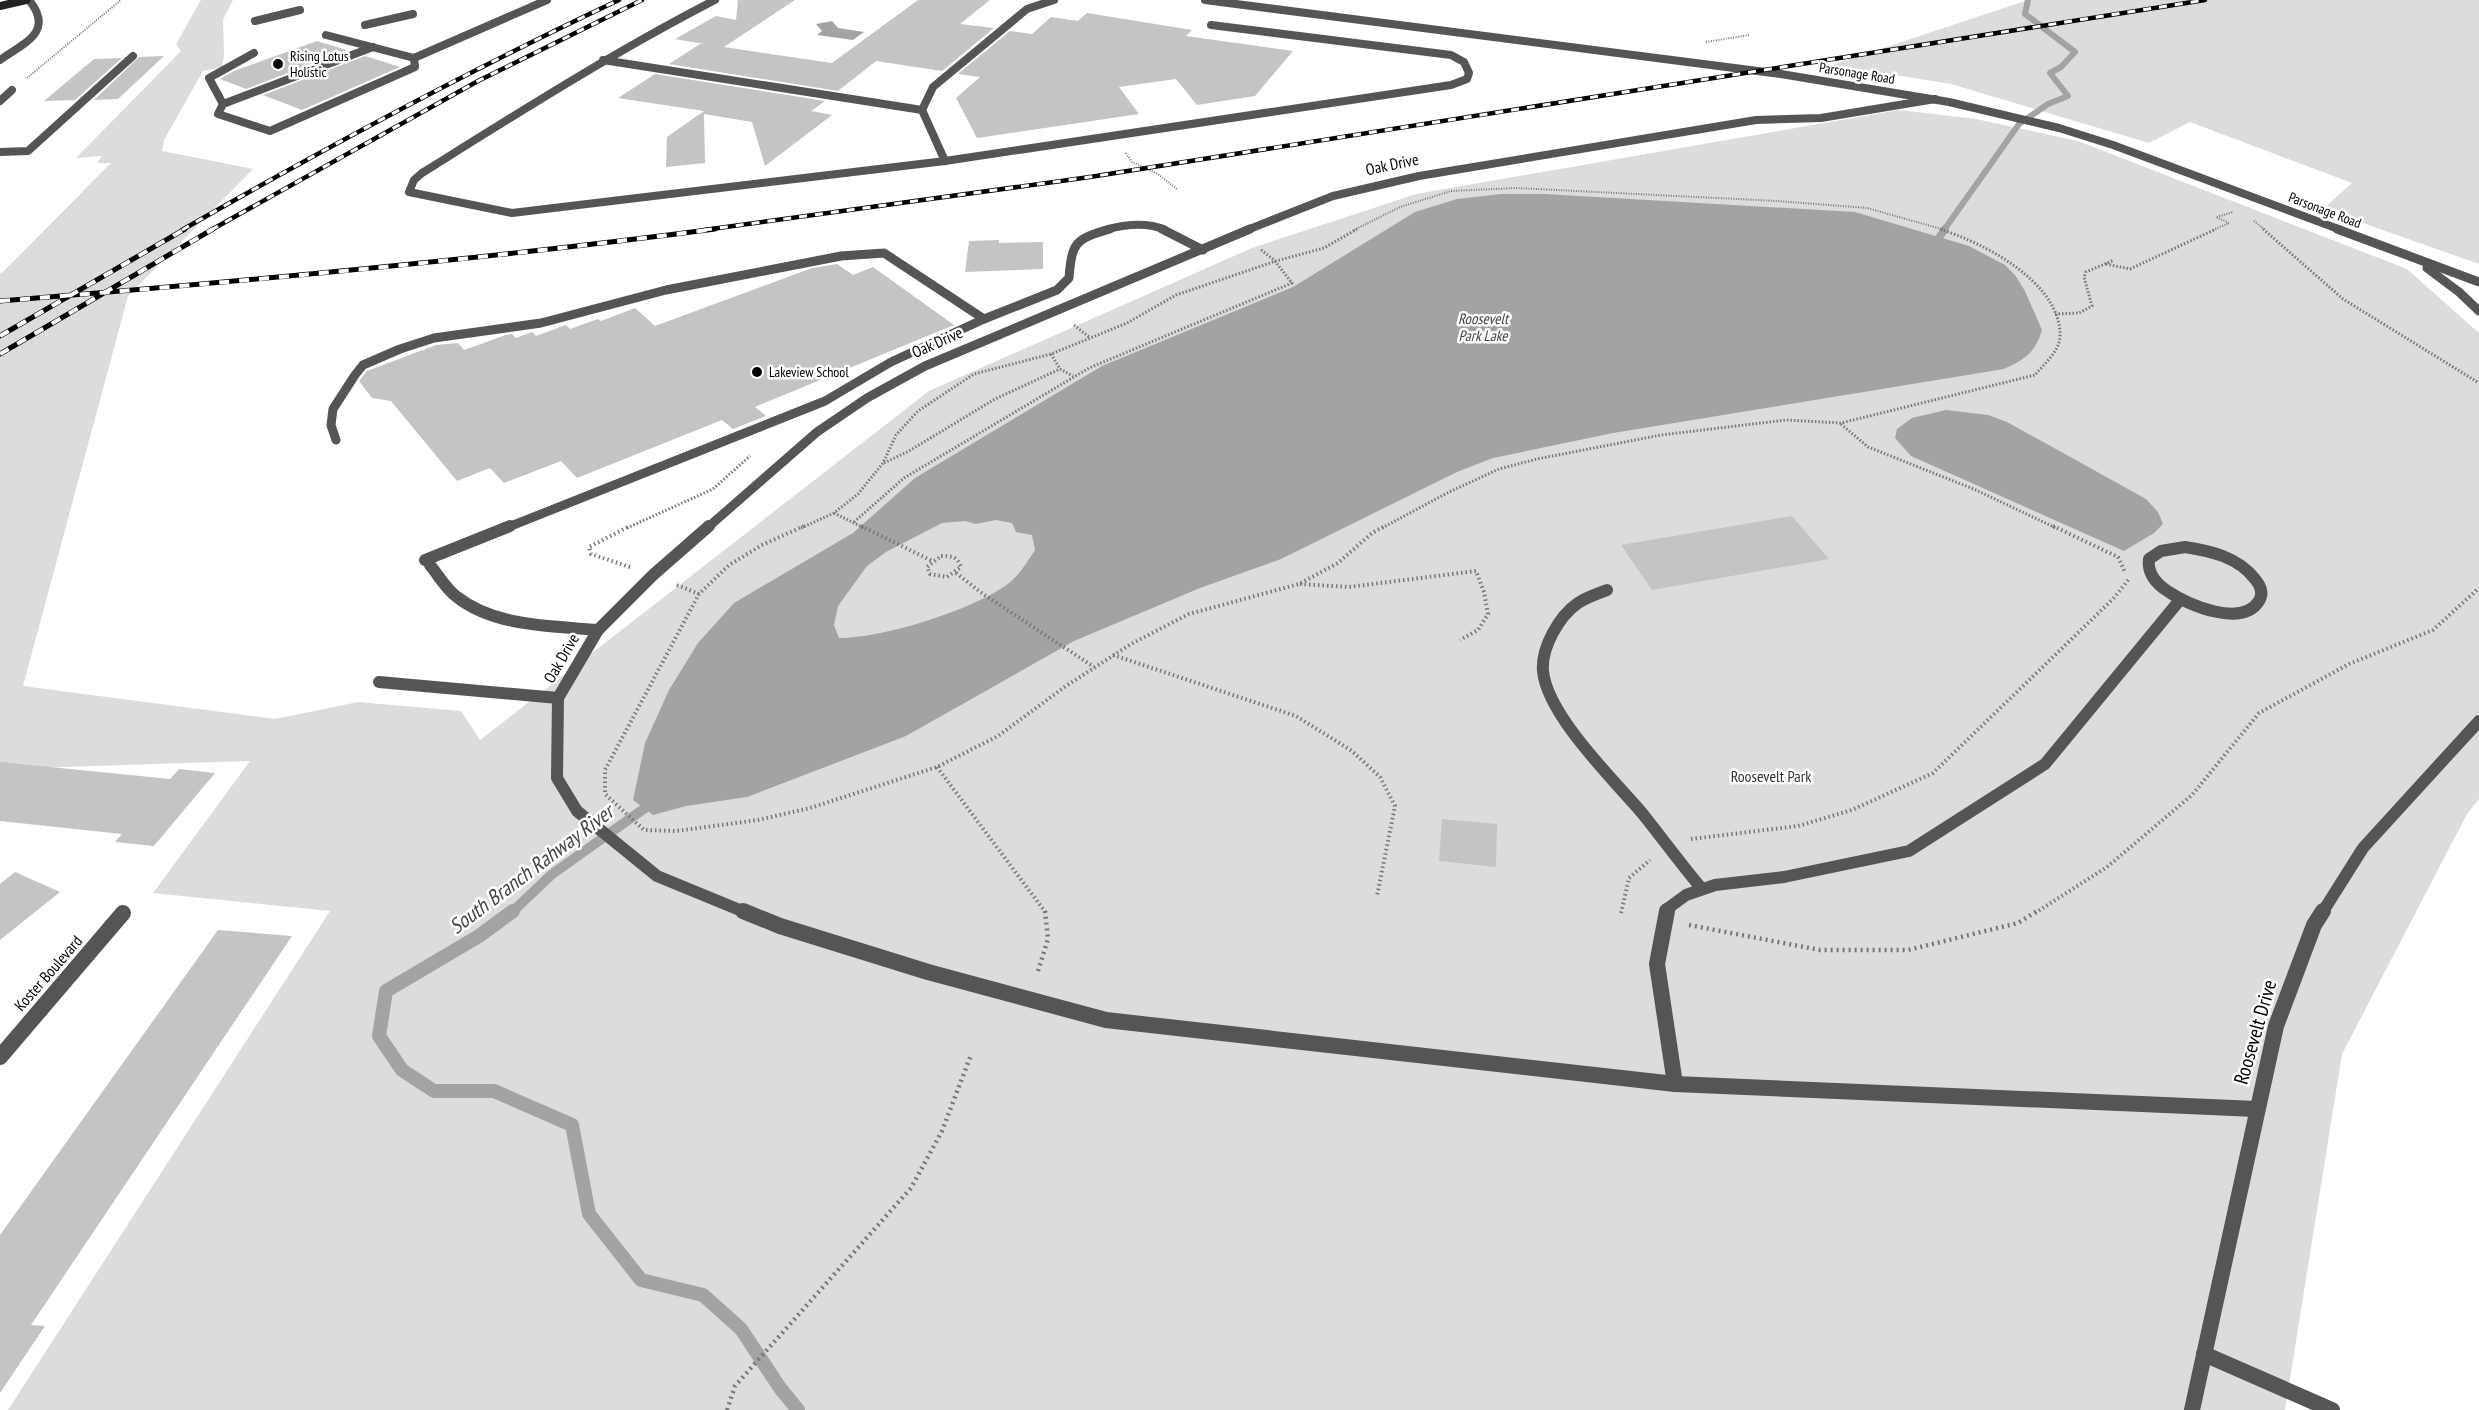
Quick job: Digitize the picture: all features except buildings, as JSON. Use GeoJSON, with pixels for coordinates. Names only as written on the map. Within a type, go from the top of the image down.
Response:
{"type":"FeatureCollection","features":[{"type":"Feature","properties":{"kind":"main road"},"geometry":{"type":"LineString","coordinates":[[0,5],[28,0]]}},
{"type":"Feature","properties":{"kind":"street"},"geometry":{"type":"LineString","coordinates":[[0,5],[6,0]]}},
{"type":"Feature","properties":{"kind":"street"},"geometry":{"type":"LineString","coordinates":[[0,60],[33,36],[41,26],[39,9],[28,0]]}},
{"type":"Feature","properties":{"kind":"street"},"geometry":{"type":"LineString","coordinates":[[326,35],[414,58],[547,0]]}},
{"type":"Feature","properties":{"kind":"street"},"geometry":{"type":"LineString","coordinates":[[714,0],[603,60],[422,173],[414,180],[410,192],[512,213],[945,161],[1451,85],[1467,79],[1469,73],[1464,62],[1451,55],[1211,25]]}},
{"type":"Feature","properties":{"kind":"street"},"geometry":{"type":"LineString","coordinates":[[945,161],[922,110],[933,87],[1027,3],[1054,0]]}},
{"type":"Feature","properties":{"kind":"street","name":"Parsonage Road"},"geometry":{"type":"LineString","coordinates":[[1205,0],[1755,71],[1935,99],[2014,115],[2113,145],[2479,282]]}},
{"type":"Feature","properties":{"kind":"street"},"geometry":{"type":"LineString","coordinates":[[255,21],[300,10]]}},
{"type":"Feature","properties":{"kind":"street"},"geometry":{"type":"LineString","coordinates":[[365,25],[413,14]]}},
{"type":"Feature","properties":{"kind":"street"},"geometry":{"type":"LineString","coordinates":[[373,47],[223,104],[218,114],[270,130],[415,67],[414,58]]}},
{"type":"Feature","properties":{"kind":"street"},"geometry":{"type":"LineString","coordinates":[[223,104],[209,78],[254,53]]}},
{"type":"Feature","properties":{"kind":"street"},"geometry":{"type":"LineString","coordinates":[[0,152],[28,151],[133,56]]}},
{"type":"Feature","properties":{"kind":"street"},"geometry":{"type":"LineString","coordinates":[[603,60],[922,110]]}},
{"type":"Feature","properties":{"kind":"street"},"geometry":{"type":"LineString","coordinates":[[0,101],[12,90]]}},
{"type":"Feature","properties":{"kind":"street","name":"Oak Drive"},"geometry":{"type":"LineString","coordinates":[[1935,99],[1821,118],[1756,120],[1419,176],[1323,200],[925,366],[867,398],[817,432],[653,576],[598,630],[558,698],[557,778],[577,812],[629,856],[657,876],[780,926],[928,972],[1106,1020],[1675,1084],[2256,1109]]}},
{"type":"Feature","properties":{"kind":"street"},"geometry":{"type":"LineString","coordinates":[[598,630],[521,621],[489,614],[459,599],[427,562],[825,401],[891,362],[984,319],[1057,290],[1069,278],[1071,253],[1078,242],[1106,229],[1138,225],[1156,226],[1203,250]]}},
{"type":"Feature","properties":{"kind":"street"},"geometry":{"type":"LineString","coordinates":[[336,440],[331,425],[333,409],[355,375],[363,365],[400,349],[434,338],[556,319],[666,290],[841,256],[884,253],[984,319]]}},
{"type":"Feature","properties":{"kind":"street"},"geometry":{"type":"LineString","coordinates":[[2408,256],[2459,292],[2479,311]]}},
{"type":"Feature","properties":{"kind":"street"},"geometry":{"type":"LineString","coordinates":[[2185,547],[2222,555],[2251,574],[2259,585],[2261,595],[2258,604],[2248,610],[2234,613],[2206,610],[2179,601],[2163,591],[2153,580],[2148,569],[2149,559],[2157,552],[2169,548],[2185,547]]}},
{"type":"Feature","properties":{"kind":"street"},"geometry":{"type":"LineString","coordinates":[[1607,590],[1575,605],[1558,625],[1548,644],[1543,670],[1547,689],[1565,718],[1702,889]]}},
{"type":"Feature","properties":{"kind":"street"},"geometry":{"type":"LineString","coordinates":[[1675,1084],[1657,964],[1667,909],[1686,895],[1715,885],[1784,877],[1910,852],[2045,764],[2179,601]]}},
{"type":"Feature","properties":{"kind":"street"},"geometry":{"type":"LineString","coordinates":[[380,682],[558,698]]}},
{"type":"Feature","properties":{"kind":"street","name":"Roosevelt Drive"},"geometry":{"type":"LineString","coordinates":[[2192,1410],[2256,1109],[2276,1026],[2294,973],[2314,925],[2337,885],[2363,848],[2479,721]]}},
{"type":"Feature","properties":{"kind":"street","name":"Koster Boulevard"},"geometry":{"type":"LineString","coordinates":[[0,1057],[123,913]]}},
{"type":"Feature","properties":{"kind":"street"},"geometry":{"type":"LineString","coordinates":[[2204,1354],[2332,1410]]}},
{"type":"Feature","properties":{"kind":"path"},"geometry":{"type":"LineString","coordinates":[[12,90],[121,0]]}},
{"type":"Feature","properties":{"kind":"path"},"geometry":{"type":"LineString","coordinates":[[1114,136],[1132,162],[1158,174],[1178,190]]}},
{"type":"Feature","properties":{"kind":"path"},"geometry":{"type":"LineString","coordinates":[[1516,188],[1846,205],[1896,216],[1957,234],[2002,256],[2024,272],[2050,302],[2060,337],[2056,350],[2035,375],[1841,423],[1786,420],[1661,435],[1537,459],[1499,469],[1449,492],[1372,533],[1338,563],[1299,584],[1189,614],[1094,667],[998,736],[937,767],[810,808],[676,831],[644,830],[605,794],[605,770],[699,594],[729,565],[762,545],[834,513],[858,494],[883,463],[896,435],[918,411],[950,388],[975,374],[1051,354],[1127,323],[1176,295],[1276,261],[1324,248],[1370,221],[1400,207],[1461,191],[1516,188]]}},
{"type":"Feature","properties":{"kind":"path"},"geometry":{"type":"LineString","coordinates":[[2106,264],[2130,269],[2229,223],[2216,217],[2242,210]]}},
{"type":"Feature","properties":{"kind":"path"},"geometry":{"type":"LineString","coordinates":[[2249,216],[2343,299],[2479,383]]}},
{"type":"Feature","properties":{"kind":"path"},"geometry":{"type":"LineString","coordinates":[[2055,314],[2073,315],[2085,312],[2092,306],[2084,277],[2090,269],[2114,260]]}},
{"type":"Feature","properties":{"kind":"path"},"geometry":{"type":"LineString","coordinates":[[854,522],[921,468],[1074,376],[1292,283],[1279,270],[1276,261]]}},
{"type":"Feature","properties":{"kind":"path"},"geometry":{"type":"LineString","coordinates":[[1051,354],[1060,369],[1074,376]]}},
{"type":"Feature","properties":{"kind":"path"},"geometry":{"type":"LineString","coordinates":[[883,463],[909,451],[995,399],[1060,369]]}},
{"type":"Feature","properties":{"kind":"path"},"geometry":{"type":"LineString","coordinates":[[1621,913],[1629,878],[1656,855],[1669,849],[1696,837],[1798,826],[1852,810],[1933,773],[2113,599],[2129,579],[2118,557],[1976,490],[1889,458],[1869,447],[1841,423]]}},
{"type":"Feature","properties":{"kind":"path"},"geometry":{"type":"LineString","coordinates":[[631,567],[591,554],[589,547],[597,541],[713,489],[767,441],[752,429]]}},
{"type":"Feature","properties":{"kind":"path"},"geometry":{"type":"LineString","coordinates":[[834,513],[932,561]]}},
{"type":"Feature","properties":{"kind":"path"},"geometry":{"type":"LineString","coordinates":[[941,556],[956,558],[961,563],[956,573],[945,577],[930,574],[927,567],[932,561],[941,556]]}},
{"type":"Feature","properties":{"kind":"path"},"geometry":{"type":"LineString","coordinates":[[1299,584],[1349,588],[1476,571],[1484,592],[1488,614],[1478,630],[1460,640]]}},
{"type":"Feature","properties":{"kind":"path"},"geometry":{"type":"LineString","coordinates":[[956,573],[983,594],[1094,667]]}},
{"type":"Feature","properties":{"kind":"path"},"geometry":{"type":"LineString","coordinates":[[671,582],[699,594]]}},
{"type":"Feature","properties":{"kind":"path"},"geometry":{"type":"LineString","coordinates":[[1665,919],[1732,935],[1820,950],[1908,950],[2018,923],[2107,867],[2192,795],[2259,712],[2349,663],[2433,630],[2479,588]]}},
{"type":"Feature","properties":{"kind":"path"},"geometry":{"type":"LineString","coordinates":[[1113,655],[1296,716],[1352,751],[1380,777],[1395,806],[1377,897]]}},
{"type":"Feature","properties":{"kind":"path"},"geometry":{"type":"LineString","coordinates":[[937,767],[1046,912],[1048,939],[1038,971]]}},
{"type":"Feature","properties":{"kind":"path"},"geometry":{"type":"LineString","coordinates":[[727,1410],[735,1386],[911,1188],[942,1131],[971,1055]]}},
{"type":"Feature","properties":{"kind":"green space","name":"Roosevelt Park"},"geometry":{"type":"Polygon","coordinates":[[[201,0],[233,0],[223,20],[222,67],[203,71],[164,140],[162,151],[253,169],[128,296],[23,686],[275,719],[358,702],[461,711],[480,740],[929,391],[1252,248],[1416,194],[1899,110],[1976,119],[2078,141],[2407,269],[2479,333],[2479,799],[2467,814],[2342,1054],[2285,1410],[8,1410],[330,911],[153,893],[250,761],[0,769],[0,273],[111,163],[97,163],[102,156],[76,158],[181,51],[176,44],[201,0]]]}},
{"type":"Feature","properties":{"kind":"green space"},"geometry":{"type":"Polygon","coordinates":[[[2028,0],[2479,0],[2479,264],[2323,209],[2352,183],[2190,122],[2149,143],[1951,84],[1832,65],[2028,0]]]}},
{"type":"Feature","properties":{"kind":"water"},"geometry":{"type":"Polygon","coordinates":[[[832,21],[838,28],[864,32],[853,40],[817,35],[822,31],[816,24],[832,21]]]}},
{"type":"Feature","properties":{"kind":"water","name":"Roosevelt Park Lake"},"geometry":{"type":"Polygon","coordinates":[[[1501,194],[1545,194],[1855,212],[1969,246],[2005,265],[2015,275],[2025,291],[2042,330],[2032,350],[2018,362],[2004,369],[1613,433],[1493,458],[1457,472],[1281,559],[1200,588],[1074,641],[906,736],[747,797],[686,806],[653,815],[633,800],[645,743],[669,690],[698,643],[734,603],[853,533],[915,478],[1102,366],[1293,287],[1415,212],[1457,199],[1501,194]],[[996,520],[976,524],[965,521],[942,523],[886,552],[867,566],[838,606],[834,625],[839,638],[878,634],[923,622],[967,606],[1002,588],[1017,576],[1035,550],[1032,535],[1016,532],[1012,523],[996,520]]]}},
{"type":"Feature","properties":{"kind":"water"},"geometry":{"type":"Polygon","coordinates":[[[1946,410],[1988,415],[2007,422],[2146,499],[2158,512],[2163,524],[2154,533],[2124,551],[1911,456],[1895,438],[1897,429],[1912,418],[1946,410]]]}},
{"type":"Feature","properties":{"kind":"waterway","name":"South Branch Rahway River"},"geometry":{"type":"LineString","coordinates":[[1944,230],[2019,124],[2048,104],[2068,96],[2050,73],[2061,67],[2075,52],[2025,14],[2028,0]]}},
{"type":"Feature","properties":{"kind":"waterway","name":"South Branch Rahway River"},"geometry":{"type":"LineString","coordinates":[[1940,236],[1945,229]]}},
{"type":"Feature","properties":{"kind":"waterway","name":"South Branch Rahway River"},"geometry":{"type":"LineString","coordinates":[[511,913],[551,875],[645,808]]}},
{"type":"Feature","properties":{"kind":"waterway","name":"South Branch Rahway River"},"geometry":{"type":"LineString","coordinates":[[513,911],[479,936],[386,991],[379,1036],[402,1070],[434,1091],[494,1091],[572,1125],[589,1214],[641,1280],[703,1295],[741,1329],[780,1388],[798,1410]]}},
{"type":"Feature","properties":{"kind":"railway"},"geometry":{"type":"LineString","coordinates":[[182,230],[398,110],[619,0]]}},
{"type":"Feature","properties":{"kind":"railway"},"geometry":{"type":"LineString","coordinates":[[211,230],[478,81],[642,0]]}},
{"type":"Feature","properties":{"kind":"railway"},"geometry":{"type":"LineString","coordinates":[[704,230],[1090,177],[2205,0]]}},
{"type":"Feature","properties":{"kind":"railway"},"geometry":{"type":"LineString","coordinates":[[71,295],[185,229]]}},
{"type":"Feature","properties":{"kind":"railway"},"geometry":{"type":"LineString","coordinates":[[105,292],[213,229]]}},
{"type":"Feature","properties":{"kind":"railway"},"geometry":{"type":"LineString","coordinates":[[105,292],[358,270],[715,229]]}},
{"type":"Feature","properties":{"kind":"railway"},"geometry":{"type":"LineString","coordinates":[[0,354],[105,292]]}},
{"type":"Feature","properties":{"kind":"railway"},"geometry":{"type":"LineString","coordinates":[[71,295],[105,292]]}},
{"type":"Feature","properties":{"kind":"railway"},"geometry":{"type":"LineString","coordinates":[[0,301],[71,295]]}},
{"type":"Feature","properties":{"kind":"railway"},"geometry":{"type":"LineString","coordinates":[[0,336],[71,295]]}},
{"type":"Feature","properties":{"kind":"place","name":"Rising Lotus Holistic"},"geometry":{"type":"Point","coordinates":[278,64]}},
{"type":"Feature","properties":{"kind":"place","name":"Lakeview School"},"geometry":{"type":"Point","coordinates":[757,372]}}]}
